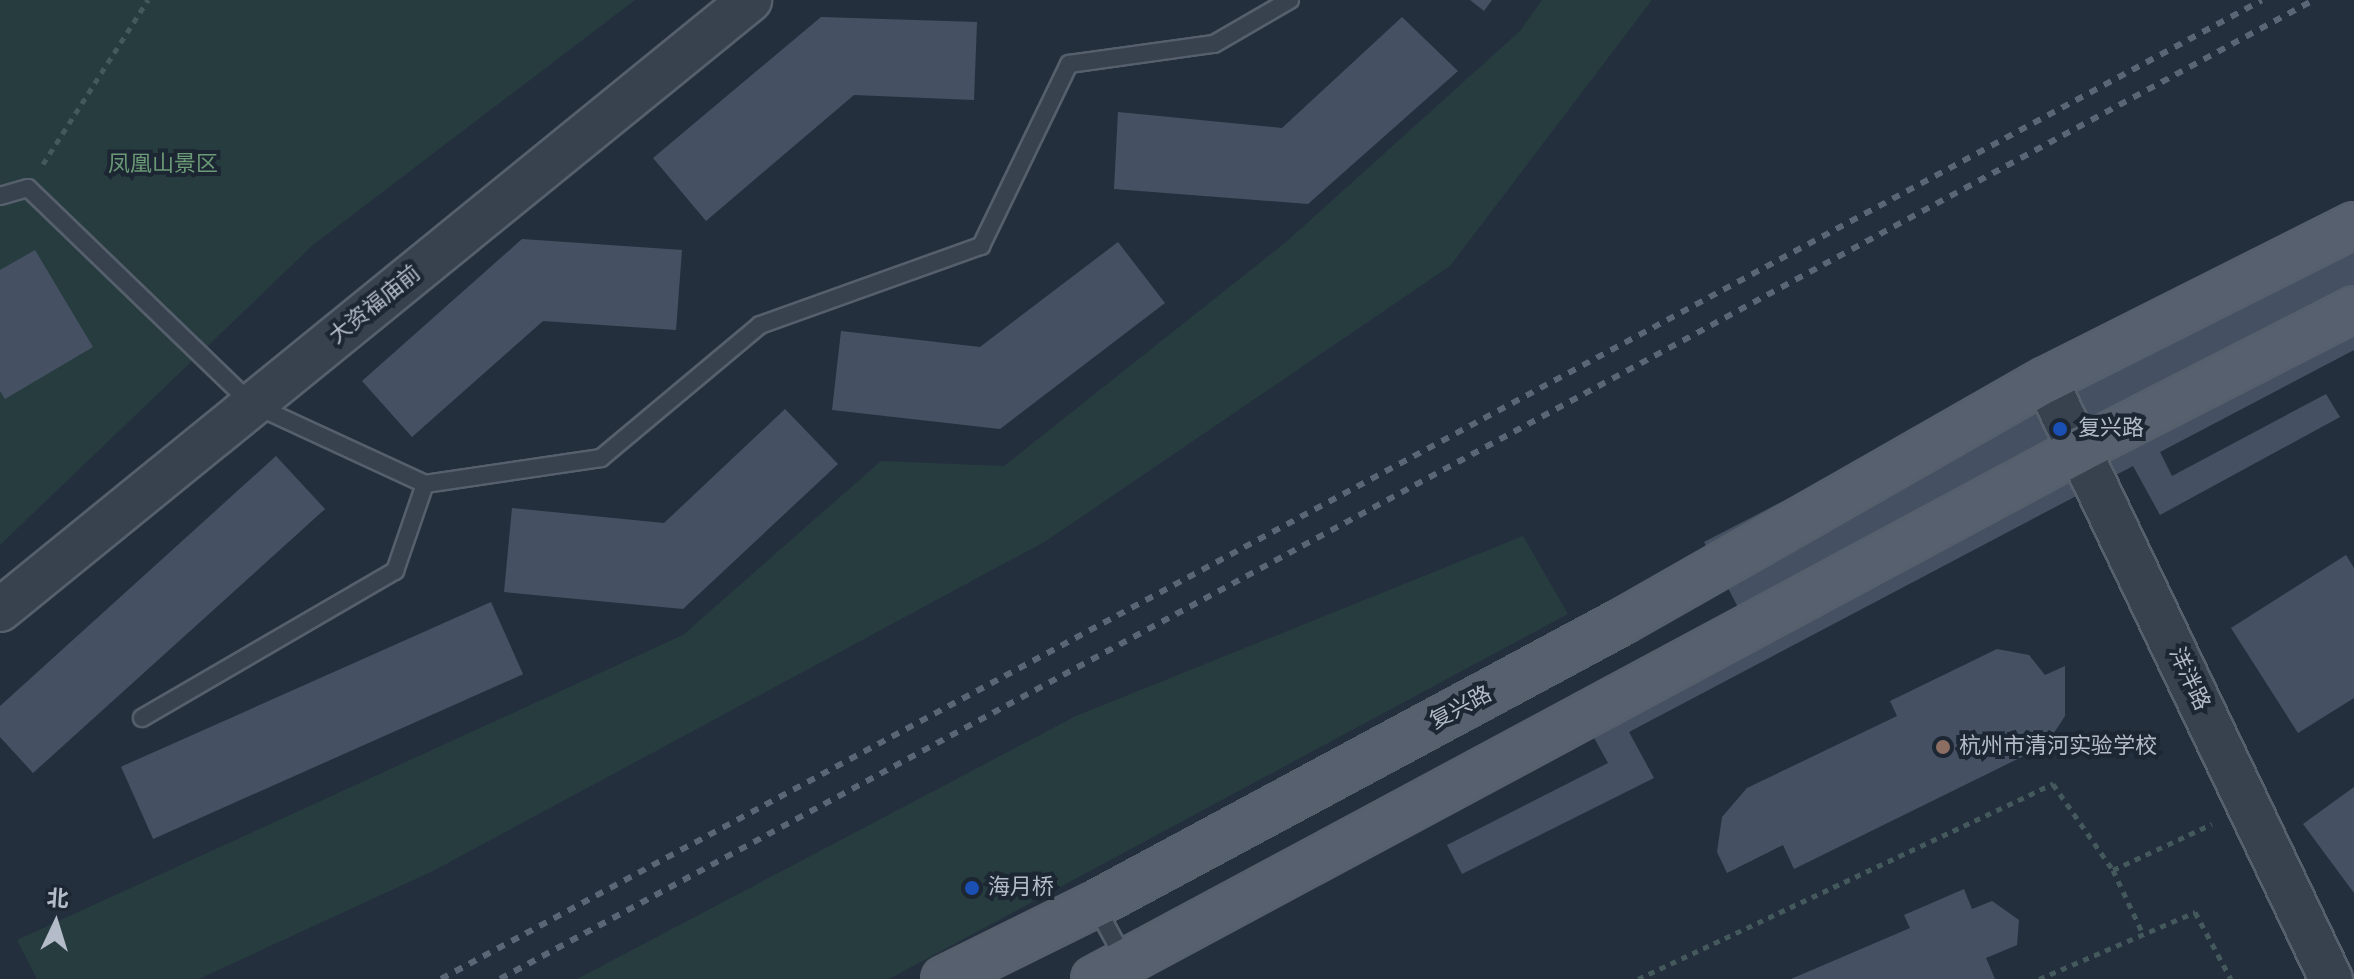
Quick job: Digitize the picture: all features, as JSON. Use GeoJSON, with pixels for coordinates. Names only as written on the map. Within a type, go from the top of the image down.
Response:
{"type":"FeatureCollection","features":[{"type":"Feature","properties":{"kind":"main road","name":"复兴路"},"geometry":{"type":"LineString","coordinates":[[944,979],[1094,905],[1623,621],[2046,380],[2354,225]]}},
{"type":"Feature","properties":{"kind":"main road"},"geometry":{"type":"LineString","coordinates":[[1119,973],[2079,450],[2354,309]]}},
{"type":"Feature","properties":{"kind":"street","name":"大资福庙前"},"geometry":{"type":"LineString","coordinates":[[0,610],[750,0]]}},
{"type":"Feature","properties":{"kind":"street","name":"洋泮路"},"geometry":{"type":"LineString","coordinates":[[2046,380],[2331,979]]}},
{"type":"Feature","properties":{"kind":"lane"},"geometry":{"type":"LineString","coordinates":[[0,196],[28,188],[252,404],[425,484],[601,458],[760,325],[981,246],[1069,64],[1214,44],[1290,0]]}},
{"type":"Feature","properties":{"kind":"lane"},"geometry":{"type":"LineString","coordinates":[[142,718],[395,571],[425,484]]}},
{"type":"Feature","properties":{"kind":"lane"},"geometry":{"type":"LineString","coordinates":[[1094,905],[1119,973]]}},
{"type":"Feature","properties":{"kind":"path"},"geometry":{"type":"LineString","coordinates":[[28,188],[148,0]]}},
{"type":"Feature","properties":{"kind":"path"},"geometry":{"type":"LineString","coordinates":[[1638,979],[2053,784],[2113,870],[2143,934]]}},
{"type":"Feature","properties":{"kind":"path"},"geometry":{"type":"LineString","coordinates":[[2113,870],[2249,807]]}},
{"type":"Feature","properties":{"kind":"path"},"geometry":{"type":"LineString","coordinates":[[2039,979],[2195,912],[2231,979]]}},
{"type":"Feature","properties":{"kind":"green space","name":"凤凰山景区"},"geometry":{"type":"Polygon","coordinates":[[[0,0],[635,0],[313,245],[0,545],[0,0]]]}},
{"type":"Feature","properties":{"kind":"green space"},"geometry":{"type":"Polygon","coordinates":[[[1542,0],[1652,0],[1450,266],[1046,541],[433,871],[199,979],[37,979],[17,940],[683,635],[881,461],[1004,466],[1286,242],[1520,31],[1542,0]]]}},
{"type":"Feature","properties":{"kind":"green space"},"geometry":{"type":"Polygon","coordinates":[[[1523,536],[1568,614],[889,979],[577,979],[1076,716],[1523,536]]]}},
{"type":"Feature","properties":{"kind":"building"},"geometry":{"type":"Polygon","coordinates":[[[1470,0],[1492,0],[1484,11],[1470,0]]]}},
{"type":"Feature","properties":{"kind":"building"},"geometry":{"type":"Polygon","coordinates":[[[821,17],[977,22],[974,100],[854,95],[706,221],[653,158],[821,17]]]}},
{"type":"Feature","properties":{"kind":"building"},"geometry":{"type":"Polygon","coordinates":[[[1402,17],[1458,71],[1308,204],[1114,189],[1118,112],[1282,128],[1402,17]]]}},
{"type":"Feature","properties":{"kind":"building","name":"复兴路"},"geometry":{"type":"Polygon","coordinates":[[[2354,205],[2354,350],[2160,452],[2172,476],[2326,394],[2340,417],[2160,515],[2133,466],[1629,732],[1654,778],[1462,874],[1447,845],[1608,763],[1587,725],[1753,636],[1704,542],[2354,205]]]}},
{"type":"Feature","properties":{"kind":"building"},"geometry":{"type":"Polygon","coordinates":[[[522,239],[682,250],[676,330],[543,321],[412,437],[362,381],[522,239]]]}},
{"type":"Feature","properties":{"kind":"building"},"geometry":{"type":"Polygon","coordinates":[[[1118,242],[1165,303],[1000,429],[832,410],[841,331],[980,347],[1118,242]]]}},
{"type":"Feature","properties":{"kind":"building"},"geometry":{"type":"Polygon","coordinates":[[[35,250],[93,347],[5,399],[0,391],[0,270],[35,250]]]}},
{"type":"Feature","properties":{"kind":"building"},"geometry":{"type":"Polygon","coordinates":[[[785,409],[838,464],[683,609],[504,592],[512,508],[664,523],[785,409]]]}},
{"type":"Feature","properties":{"kind":"building"},"geometry":{"type":"Polygon","coordinates":[[[276,456],[325,509],[33,773],[0,737],[0,706],[276,456]]]}},
{"type":"Feature","properties":{"kind":"building"},"geometry":{"type":"Polygon","coordinates":[[[2346,555],[2354,568],[2354,698],[2298,733],[2231,628],[2346,555]]]}},
{"type":"Feature","properties":{"kind":"building"},"geometry":{"type":"Polygon","coordinates":[[[491,602],[523,674],[153,839],[121,767],[491,602]]]}},
{"type":"Feature","properties":{"kind":"building"},"geometry":{"type":"Polygon","coordinates":[[[1997,649],[2029,655],[2045,675],[2065,666],[2065,716],[2046,745],[1794,869],[1783,845],[1727,873],[1717,852],[1722,817],[1747,788],[1897,716],[1890,701],[1997,649]]]}},
{"type":"Feature","properties":{"kind":"building"},"geometry":{"type":"Polygon","coordinates":[[[2354,787],[2354,893],[2303,824],[2354,787]]]}},
{"type":"Feature","properties":{"kind":"building"},"geometry":{"type":"Polygon","coordinates":[[[1964,889],[1972,909],[1992,901],[2019,920],[2017,945],[1986,958],[1995,979],[1791,979],[1910,928],[1904,915],[1964,889]]]}},
{"type":"Feature","properties":{"kind":"railway"},"geometry":{"type":"LineString","coordinates":[[441,979],[2262,0]]}},
{"type":"Feature","properties":{"kind":"railway"},"geometry":{"type":"LineString","coordinates":[[500,979],[2314,0]]}},
{"type":"Feature","properties":{"kind":"place","name":"复兴路"},"geometry":{"type":"Point","coordinates":[2060,429]}},
{"type":"Feature","properties":{"kind":"place","name":"杭州市清河实验学校"},"geometry":{"type":"Point","coordinates":[1943,747]}},
{"type":"Feature","properties":{"kind":"place","name":"海月桥"},"geometry":{"type":"Point","coordinates":[972,888]}}]}
